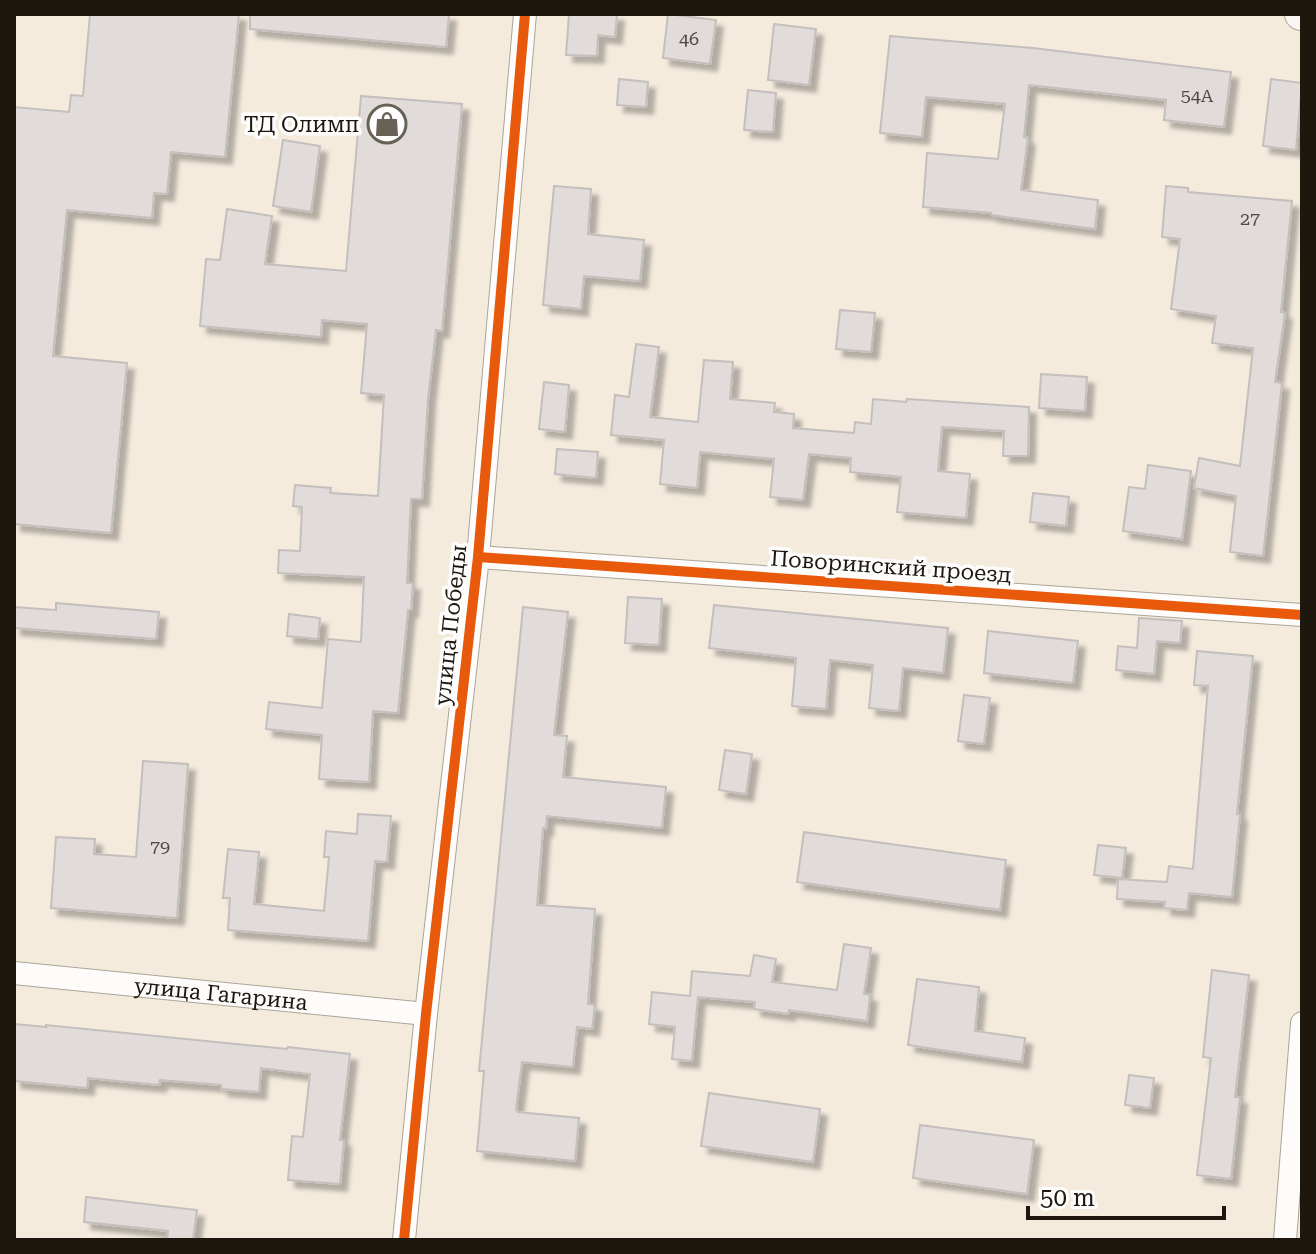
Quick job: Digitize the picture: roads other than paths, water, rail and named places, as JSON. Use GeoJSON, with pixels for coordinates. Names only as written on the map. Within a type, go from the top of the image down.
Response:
{"type":"FeatureCollection","features":[{"type":"Feature","properties":{"kind":"street","name":"улица Победы"},"geometry":{"type":"LineString","coordinates":[[404,1240],[426,1014],[478,557],[525,14]]}},
{"type":"Feature","properties":{"kind":"street","name":"Поворинский проезд"},"geometry":{"type":"LineString","coordinates":[[478,557],[1302,615]]}},
{"type":"Feature","properties":{"kind":"street","name":"улица Гагарина"},"geometry":{"type":"LineString","coordinates":[[14,973],[426,1014]]}},
{"type":"Feature","properties":{"kind":"street"},"geometry":{"type":"LineString","coordinates":[[1285,1240],[1302,1023]]}},
{"type":"Feature","properties":{"kind":"place","name":"ТД Олимп"},"geometry":{"type":"Point","coordinates":[387,124]}}]}
